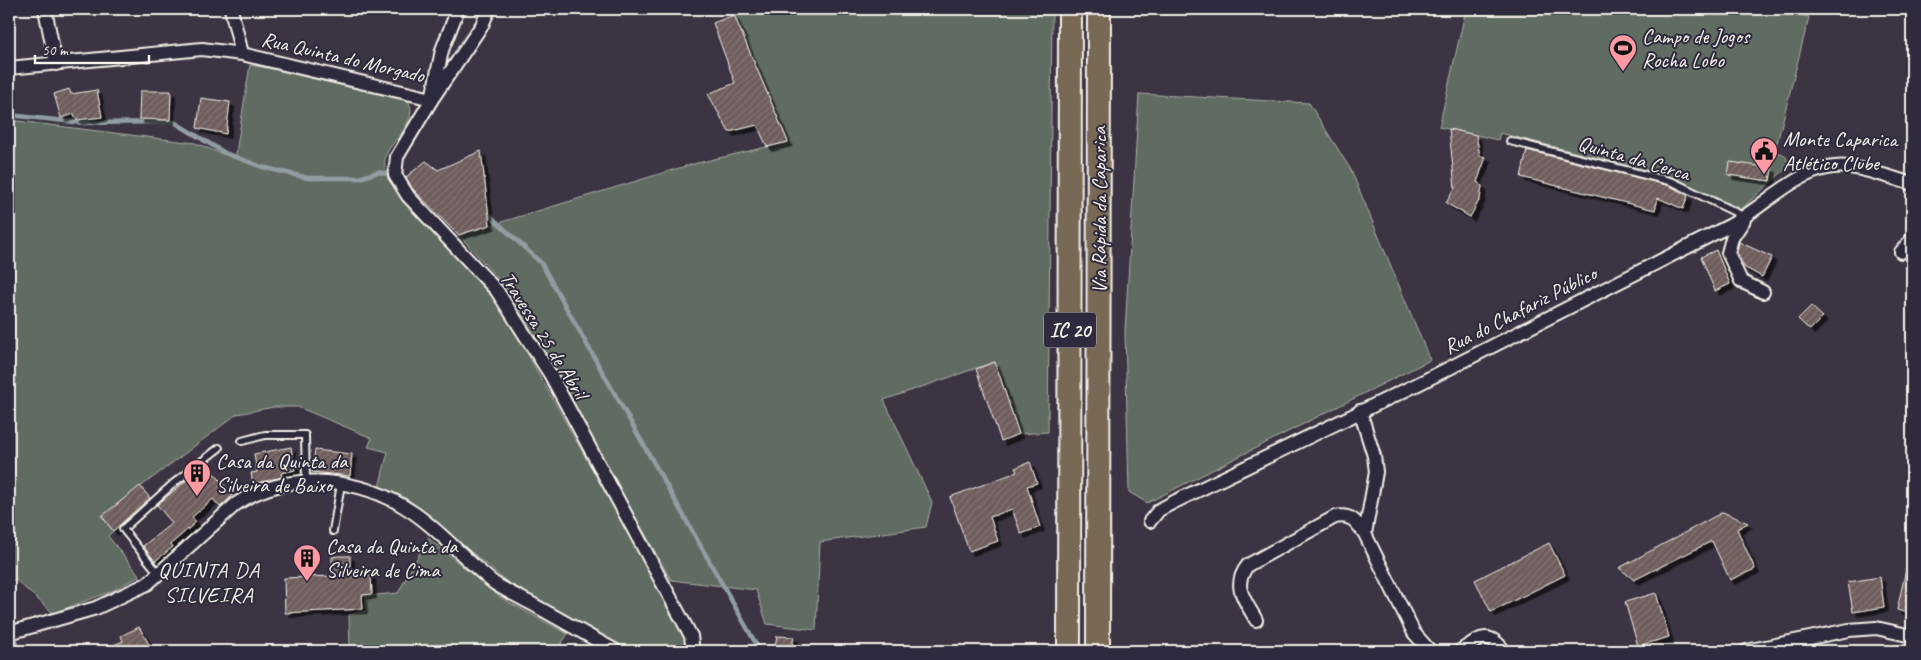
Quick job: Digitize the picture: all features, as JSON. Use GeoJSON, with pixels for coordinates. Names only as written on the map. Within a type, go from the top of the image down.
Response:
{"type":"FeatureCollection","features":[{"type":"Feature","properties":{"kind":"highway","name":"Via Rápida da Caparica"},"geometry":{"type":"LineString","coordinates":[[1069,651],[1070,9]]}},
{"type":"Feature","properties":{"kind":"highway","name":"Via Rápida da Caparica"},"geometry":{"type":"LineString","coordinates":[[1098,651],[1099,9]]}},
{"type":"Feature","properties":{"kind":"street"},"geometry":{"type":"LineString","coordinates":[[45,9],[56,64]]}},
{"type":"Feature","properties":{"kind":"street"},"geometry":{"type":"LineString","coordinates":[[231,9],[242,54]]}},
{"type":"Feature","properties":{"kind":"street","name":"Rua Quinta do Morgado"},"geometry":{"type":"LineString","coordinates":[[9,68],[202,49],[242,54],[432,99],[442,50],[458,9]]}},
{"type":"Feature","properties":{"kind":"street","name":"Travessa 25 de Abril"},"geometry":{"type":"LineString","coordinates":[[489,9],[482,25],[432,99],[397,158],[395,176],[408,196],[497,291],[550,374],[691,636],[693,651]]}},
{"type":"Feature","properties":{"kind":"street","name":"Rua do Chafariz Público"},"geometry":{"type":"LineString","coordinates":[[1150,521],[1158,510],[1420,383],[1746,217],[1805,175],[1819,169],[1848,167],[1912,184]]}},
{"type":"Feature","properties":{"kind":"street"},"geometry":{"type":"LineString","coordinates":[[1746,217],[1732,238],[1728,253],[1742,281],[1763,292]]}},
{"type":"Feature","properties":{"kind":"street"},"geometry":{"type":"LineString","coordinates":[[1901,252],[1912,239]]}},
{"type":"Feature","properties":{"kind":"street"},"geometry":{"type":"LineString","coordinates":[[1360,411],[1374,456],[1376,472],[1364,534]]}},
{"type":"Feature","properties":{"kind":"street"},"geometry":{"type":"LineString","coordinates":[[9,633],[96,608],[148,584],[236,504],[252,493],[306,480],[341,484],[379,493],[414,512],[495,583],[616,651]]}},
{"type":"Feature","properties":{"kind":"street"},"geometry":{"type":"LineString","coordinates":[[1256,620],[1240,592],[1239,581],[1241,574],[1248,565],[1335,517],[1349,517],[1356,521],[1364,534],[1414,633],[1430,651]]}},
{"type":"Feature","properties":{"kind":"street"},"geometry":{"type":"LineString","coordinates":[[1746,651],[1849,630],[1876,628],[1912,636]]}},
{"type":"Feature","properties":{"kind":"street"},"geometry":{"type":"LineString","coordinates":[[1463,651],[1480,638],[1488,637],[1497,642],[1504,651]]}},
{"type":"Feature","properties":{"kind":"street"},"geometry":{"type":"LineString","coordinates":[[9,643],[14,651]]}},
{"type":"Feature","properties":{"kind":"lane","name":"Quinta da Cerca"},"geometry":{"type":"LineString","coordinates":[[1510,141],[1673,182],[1746,217]]}},
{"type":"Feature","properties":{"kind":"lane"},"geometry":{"type":"LineString","coordinates":[[242,441],[265,435],[305,435],[306,480]]}},
{"type":"Feature","properties":{"kind":"lane"},"geometry":{"type":"LineString","coordinates":[[159,574],[123,530],[174,483],[219,448]]}},
{"type":"Feature","properties":{"kind":"lane"},"geometry":{"type":"LineString","coordinates":[[333,531],[341,484]]}},
{"type":"Feature","properties":{"kind":"shaded area"},"geometry":{"type":"Polygon","coordinates":[[[752,9],[1052,9],[1048,432],[1019,434],[994,362],[884,400],[932,502],[926,527],[820,542],[816,630],[767,624],[756,590],[671,580],[509,291],[459,235],[689,165],[788,142],[734,15],[752,9]]]}},
{"type":"Feature","properties":{"kind":"shaded area","name":"Campo de Jogos Rocha Lobo"},"geometry":{"type":"Polygon","coordinates":[[[1466,9],[1778,9],[1809,17],[1775,151],[1785,155],[1790,165],[1741,209],[1669,176],[1500,133],[1498,140],[1439,127],[1466,9]]]}},
{"type":"Feature","properties":{"kind":"shaded area"},"geometry":{"type":"Polygon","coordinates":[[[250,65],[358,83],[397,93],[407,99],[411,109],[410,118],[386,156],[386,171],[389,181],[477,272],[500,305],[683,631],[688,651],[624,651],[588,627],[514,588],[419,508],[404,497],[379,487],[388,452],[368,447],[372,438],[298,407],[274,407],[237,414],[102,516],[113,531],[108,536],[140,576],[112,591],[53,613],[16,580],[9,581],[9,120],[195,143],[235,159],[250,65]]]}},
{"type":"Feature","properties":{"kind":"shaded area"},"geometry":{"type":"Polygon","coordinates":[[[1139,94],[1309,103],[1351,170],[1430,360],[1147,503],[1129,492],[1125,331],[1139,94]]]}},
{"type":"Feature","properties":{"kind":"shaded area"},"geometry":{"type":"Polygon","coordinates":[[[428,538],[501,598],[568,634],[556,651],[350,651],[349,615],[366,611],[366,596],[398,593],[428,538]]]}},
{"type":"Feature","properties":{"kind":"building"},"geometry":{"type":"Polygon","coordinates":[[[734,15],[788,142],[767,147],[757,125],[729,132],[708,94],[735,83],[713,23],[734,15]]]}},
{"type":"Feature","properties":{"kind":"building"},"geometry":{"type":"Polygon","coordinates":[[[69,89],[71,94],[97,90],[102,117],[77,120],[74,114],[61,118],[54,94],[69,89]]]}},
{"type":"Feature","properties":{"kind":"building"},"geometry":{"type":"Polygon","coordinates":[[[140,91],[171,91],[170,120],[139,119],[140,91]]]}},
{"type":"Feature","properties":{"kind":"building"},"geometry":{"type":"Polygon","coordinates":[[[201,98],[230,102],[226,134],[197,128],[201,98]]]}},
{"type":"Feature","properties":{"kind":"building"},"geometry":{"type":"Polygon","coordinates":[[[1449,129],[1476,135],[1480,156],[1486,157],[1477,182],[1482,186],[1480,199],[1470,217],[1446,203],[1455,188],[1449,129]]]}},
{"type":"Feature","properties":{"kind":"building"},"geometry":{"type":"Polygon","coordinates":[[[1527,150],[1670,186],[1688,196],[1683,209],[1658,198],[1655,210],[1521,177],[1527,150]]]}},
{"type":"Feature","properties":{"kind":"building"},"geometry":{"type":"Polygon","coordinates":[[[481,151],[490,225],[458,235],[412,188],[406,177],[426,161],[438,170],[481,151]]]}},
{"type":"Feature","properties":{"kind":"building"},"geometry":{"type":"Polygon","coordinates":[[[1730,162],[1772,168],[1770,181],[1728,175],[1730,162]]]}},
{"type":"Feature","properties":{"kind":"building"},"geometry":{"type":"Polygon","coordinates":[[[1739,242],[1772,257],[1762,277],[1744,267],[1737,252],[1739,242]]]}},
{"type":"Feature","properties":{"kind":"building"},"geometry":{"type":"Polygon","coordinates":[[[1716,250],[1730,284],[1715,291],[1701,257],[1716,250]]]}},
{"type":"Feature","properties":{"kind":"building"},"geometry":{"type":"Polygon","coordinates":[[[1811,306],[1823,317],[1810,330],[1798,319],[1811,306]]]}},
{"type":"Feature","properties":{"kind":"building"},"geometry":{"type":"Polygon","coordinates":[[[995,362],[1019,434],[1001,441],[976,369],[995,362]]]}},
{"type":"Feature","properties":{"kind":"building"},"geometry":{"type":"Polygon","coordinates":[[[291,447],[295,470],[281,473],[282,477],[253,484],[251,473],[257,472],[254,454],[291,447]]]}},
{"type":"Feature","properties":{"kind":"building"},"geometry":{"type":"Polygon","coordinates":[[[315,450],[352,454],[350,476],[312,472],[315,450]]]}},
{"type":"Feature","properties":{"kind":"building"},"geometry":{"type":"Polygon","coordinates":[[[1030,462],[1037,483],[1027,486],[1040,527],[1021,534],[1012,509],[990,517],[998,541],[969,551],[950,497],[1017,472],[1015,468],[1030,462]]]}},
{"type":"Feature","properties":{"kind":"building","name":"Casa da Quinta da Silveira de Baixo"},"geometry":{"type":"Polygon","coordinates":[[[206,464],[233,495],[220,507],[213,499],[192,517],[196,522],[171,544],[173,547],[155,561],[143,546],[172,523],[157,505],[206,464]]]}},
{"type":"Feature","properties":{"kind":"building"},"geometry":{"type":"Polygon","coordinates":[[[140,486],[150,498],[113,531],[102,516],[140,486]]]}},
{"type":"Feature","properties":{"kind":"building"},"geometry":{"type":"Polygon","coordinates":[[[1723,512],[1748,523],[1737,529],[1755,569],[1730,580],[1712,541],[1634,580],[1619,568],[1723,512]]]}},
{"type":"Feature","properties":{"kind":"building"},"geometry":{"type":"Polygon","coordinates":[[[1549,543],[1565,575],[1491,612],[1475,580],[1549,543]]]}},
{"type":"Feature","properties":{"kind":"building","name":"Casa da Quinta da Silveira de Cima"},"geometry":{"type":"Polygon","coordinates":[[[350,556],[350,576],[371,575],[372,594],[362,595],[363,609],[285,613],[284,578],[332,576],[332,557],[350,556]]]}},
{"type":"Feature","properties":{"kind":"building"},"geometry":{"type":"Polygon","coordinates":[[[1907,565],[1912,565],[1912,614],[1897,610],[1907,565]]]}},
{"type":"Feature","properties":{"kind":"building"},"geometry":{"type":"Polygon","coordinates":[[[1880,577],[1884,607],[1853,612],[1848,582],[1880,577]]]}},
{"type":"Feature","properties":{"kind":"building"},"geometry":{"type":"Polygon","coordinates":[[[1656,593],[1669,637],[1638,646],[1625,602],[1656,593]]]}},
{"type":"Feature","properties":{"kind":"building"},"geometry":{"type":"Polygon","coordinates":[[[139,627],[153,651],[100,651],[123,641],[121,636],[139,627]]]}},
{"type":"Feature","properties":{"kind":"building"},"geometry":{"type":"Polygon","coordinates":[[[777,636],[794,637],[791,651],[774,651],[777,636]]]}},
{"type":"Feature","properties":{"kind":"waterway"},"geometry":{"type":"LineString","coordinates":[[9,115],[84,123],[174,122],[225,153],[262,167],[308,178],[360,178],[378,172],[410,179]]}},
{"type":"Feature","properties":{"kind":"waterway"},"geometry":{"type":"LineString","coordinates":[[486,212],[541,263],[760,651]]}},
{"type":"Feature","properties":{"kind":"place","name":"Campo de Jogos Rocha Lobo"},"geometry":{"type":"Point","coordinates":[1623,72]}},
{"type":"Feature","properties":{"kind":"place","name":"Monte Caparica Atlético Clube"},"geometry":{"type":"Point","coordinates":[1764,175]}},
{"type":"Feature","properties":{"kind":"place","name":"Casa da Quinta da Silveira de Baixo"},"geometry":{"type":"Point","coordinates":[197,497]}},
{"type":"Feature","properties":{"kind":"place","name":"Casa da Quinta da Silveira de Cima"},"geometry":{"type":"Point","coordinates":[307,582]}},
{"type":"Feature","properties":{"kind":"district","name":"QUINTA DA SILVEIRA"},"geometry":{"type":"Point","coordinates":[209,582]}}]}
